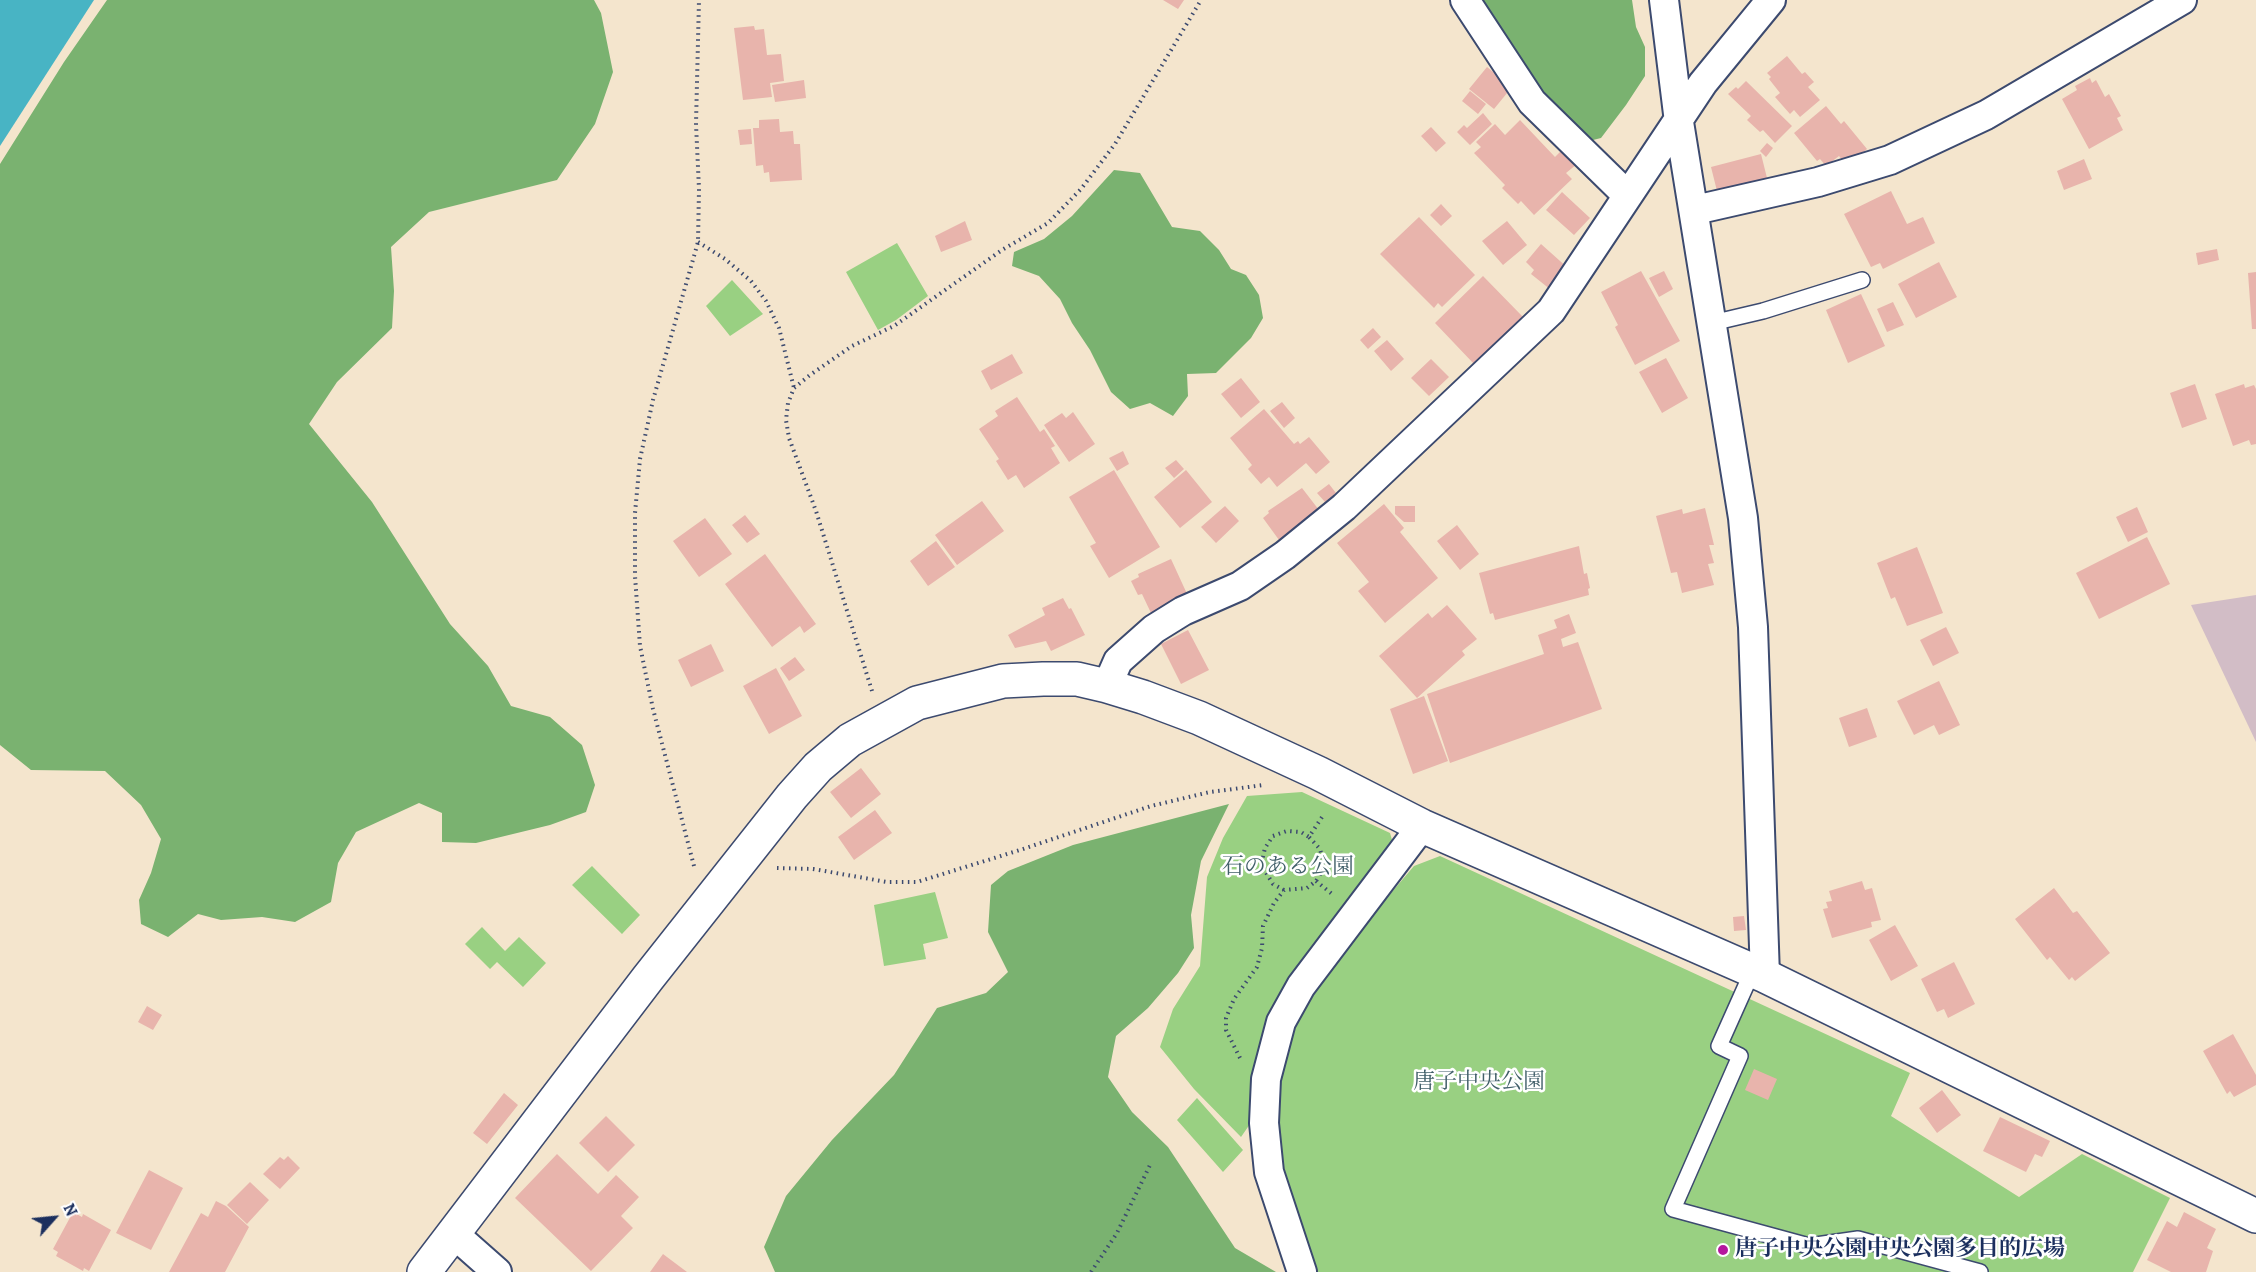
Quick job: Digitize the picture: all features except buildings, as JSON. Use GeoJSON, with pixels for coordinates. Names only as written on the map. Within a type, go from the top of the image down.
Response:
{"type":"FeatureCollection","features":[{"type":"Feature","properties":{"kind":"street"},"geometry":{"type":"LineString","coordinates":[[1465,0],[1532,102],[1627,195]]}},
{"type":"Feature","properties":{"kind":"street"},"geometry":{"type":"LineString","coordinates":[[1664,0],[1679,122],[1743,518],[1753,627],[1759,973]]}},
{"type":"Feature","properties":{"kind":"street"},"geometry":{"type":"LineString","coordinates":[[1107,686],[1118,661],[1154,629],[1183,611],[1240,586],[1285,555],[1344,507],[1551,311],[1703,83],[1771,0]]}},
{"type":"Feature","properties":{"kind":"street"},"geometry":{"type":"LineString","coordinates":[[1695,210],[1818,182],[1890,160],[1986,115],[2182,0]]}},
{"type":"Feature","properties":{"kind":"street"},"geometry":{"type":"LineString","coordinates":[[424,1272],[648,978],[792,796],[818,767],[850,740],[917,703],[1003,681],[1077,679],[1143,697],[1199,718],[1422,826],[1759,973],[2256,1216]]}},
{"type":"Feature","properties":{"kind":"street"},"geometry":{"type":"LineString","coordinates":[[1302,1272],[1269,1172],[1264,1123],[1266,1079],[1281,1022],[1301,986],[1422,826]]}},
{"type":"Feature","properties":{"kind":"street"},"geometry":{"type":"LineString","coordinates":[[454,1234],[497,1272]]}},
{"type":"Feature","properties":{"kind":"lane"},"geometry":{"type":"LineString","coordinates":[[1712,323],[1763,311],[1863,280]]}},
{"type":"Feature","properties":{"kind":"lane"},"geometry":{"type":"LineString","coordinates":[[1759,973],[1719,1046],[1740,1056],[1673,1209],[1809,1246],[1858,1239],[1980,1272]]}},
{"type":"Feature","properties":{"kind":"path"},"geometry":{"type":"LineString","coordinates":[[699,0],[696,124],[699,189],[698,242],[653,400],[640,459],[635,513],[635,576],[640,646],[653,709],[684,832],[706,905]]}},
{"type":"Feature","properties":{"kind":"path"},"geometry":{"type":"LineString","coordinates":[[881,722],[816,511],[789,438],[786,420],[788,402],[794,388],[852,346],[894,326],[1002,250],[1048,223],[1081,189],[1115,144],[1201,0]]}},
{"type":"Feature","properties":{"kind":"path"},"geometry":{"type":"LineString","coordinates":[[698,242],[725,259],[751,281],[766,301],[778,328],[794,388]]}},
{"type":"Feature","properties":{"kind":"path"},"geometry":{"type":"LineString","coordinates":[[737,866],[813,869],[887,882],[917,882],[1151,806],[1210,792],[1266,785]]}},
{"type":"Feature","properties":{"kind":"path"},"geometry":{"type":"LineString","coordinates":[[1309,837],[1341,785]]}},
{"type":"Feature","properties":{"kind":"path"},"geometry":{"type":"LineString","coordinates":[[1287,831],[1301,832],[1320,849],[1323,860],[1322,871],[1316,881],[1306,888],[1284,890],[1273,884],[1265,871],[1262,861],[1265,848],[1273,836],[1287,831]]}},
{"type":"Feature","properties":{"kind":"path"},"geometry":{"type":"LineString","coordinates":[[1266,1079],[1242,1063],[1226,1030],[1226,1018],[1234,999],[1257,967],[1262,948],[1263,926],[1274,903],[1284,890]]}},
{"type":"Feature","properties":{"kind":"path"},"geometry":{"type":"LineString","coordinates":[[1091,1272],[1117,1233],[1150,1163]]}},
{"type":"Feature","properties":{"kind":"shaded area"},"geometry":{"type":"Polygon","coordinates":[[[2256,595],[2256,742],[2191,605],[2256,595]]]}},
{"type":"Feature","properties":{"kind":"green space"},"geometry":{"type":"Polygon","coordinates":[[[107,0],[594,0],[601,13],[613,72],[595,124],[557,180],[429,212],[391,247],[394,291],[392,328],[337,382],[309,424],[372,502],[450,624],[488,666],[511,706],[550,717],[582,745],[595,785],[586,812],[550,825],[476,843],[442,842],[442,813],[419,803],[356,832],[338,863],[331,902],[295,922],[262,917],[221,920],[198,914],[168,937],[141,924],[139,900],[151,873],[161,839],[141,805],[105,771],[31,770],[0,745],[0,164],[64,62],[107,0]]]}},
{"type":"Feature","properties":{"kind":"green space"},"geometry":{"type":"Polygon","coordinates":[[[1482,0],[1632,0],[1636,27],[1645,47],[1645,76],[1601,138],[1589,141],[1540,101],[1482,0]]]}},
{"type":"Feature","properties":{"kind":"green space"},"geometry":{"type":"Polygon","coordinates":[[[1114,170],[1140,173],[1172,227],[1200,231],[1219,250],[1231,269],[1246,275],[1259,295],[1263,318],[1251,338],[1216,373],[1187,374],[1188,396],[1173,416],[1150,403],[1130,409],[1111,392],[1060,299],[1039,276],[1012,266],[1014,252],[1044,239],[1072,216],[1114,170]]]}},
{"type":"Feature","properties":{"kind":"green space"},"geometry":{"type":"Polygon","coordinates":[[[897,243],[928,296],[896,320],[878,330],[846,272],[897,243]]]}},
{"type":"Feature","properties":{"kind":"green space"},"geometry":{"type":"Polygon","coordinates":[[[732,280],[763,314],[730,336],[706,306],[732,280]]]}},
{"type":"Feature","properties":{"kind":"green space","name":"石のある公園"},"geometry":{"type":"Polygon","coordinates":[[[1302,792],[1390,833],[1394,847],[1324,937],[1250,1124],[1241,1137],[1194,1089],[1160,1047],[1173,1009],[1200,966],[1207,877],[1223,838],[1247,796],[1302,792]]]}},
{"type":"Feature","properties":{"kind":"green space"},"geometry":{"type":"Polygon","coordinates":[[[1229,804],[1201,861],[1191,915],[1194,948],[1178,973],[1148,1008],[1116,1036],[1108,1077],[1132,1112],[1168,1147],[1235,1248],[1276,1272],[775,1272],[764,1247],[786,1196],[832,1140],[894,1075],[937,1008],[986,993],[1008,972],[988,932],[991,885],[1008,871],[1073,845],[1229,804]]]}},
{"type":"Feature","properties":{"kind":"green space","name":"唐子中央公園"},"geometry":{"type":"Polygon","coordinates":[[[1440,856],[1910,1073],[1891,1116],[2019,1197],[2082,1154],[2170,1198],[2133,1272],[1317,1272],[1291,1208],[1275,1131],[1280,1066],[1296,1021],[1334,960],[1414,866],[1440,856]]]}},
{"type":"Feature","properties":{"kind":"green space"},"geometry":{"type":"Polygon","coordinates":[[[592,866],[640,915],[622,934],[572,885],[592,866]]]}},
{"type":"Feature","properties":{"kind":"green space"},"geometry":{"type":"Polygon","coordinates":[[[935,892],[948,938],[923,944],[926,959],[884,966],[874,905],[935,892]]]}},
{"type":"Feature","properties":{"kind":"green space"},"geometry":{"type":"Polygon","coordinates":[[[482,927],[505,951],[519,937],[546,963],[523,987],[497,962],[490,969],[465,944],[482,927]]]}},
{"type":"Feature","properties":{"kind":"green space"},"geometry":{"type":"Polygon","coordinates":[[[1197,1098],[1243,1150],[1223,1172],[1177,1120],[1197,1098]]]}},
{"type":"Feature","properties":{"kind":"water"},"geometry":{"type":"Polygon","coordinates":[[[0,0],[94,0],[0,146],[0,0]]]}},
{"type":"Feature","properties":{"kind":"place","name":"唐子中央公園中央公園多目的広場"},"geometry":{"type":"Point","coordinates":[1723,1250]}}]}
